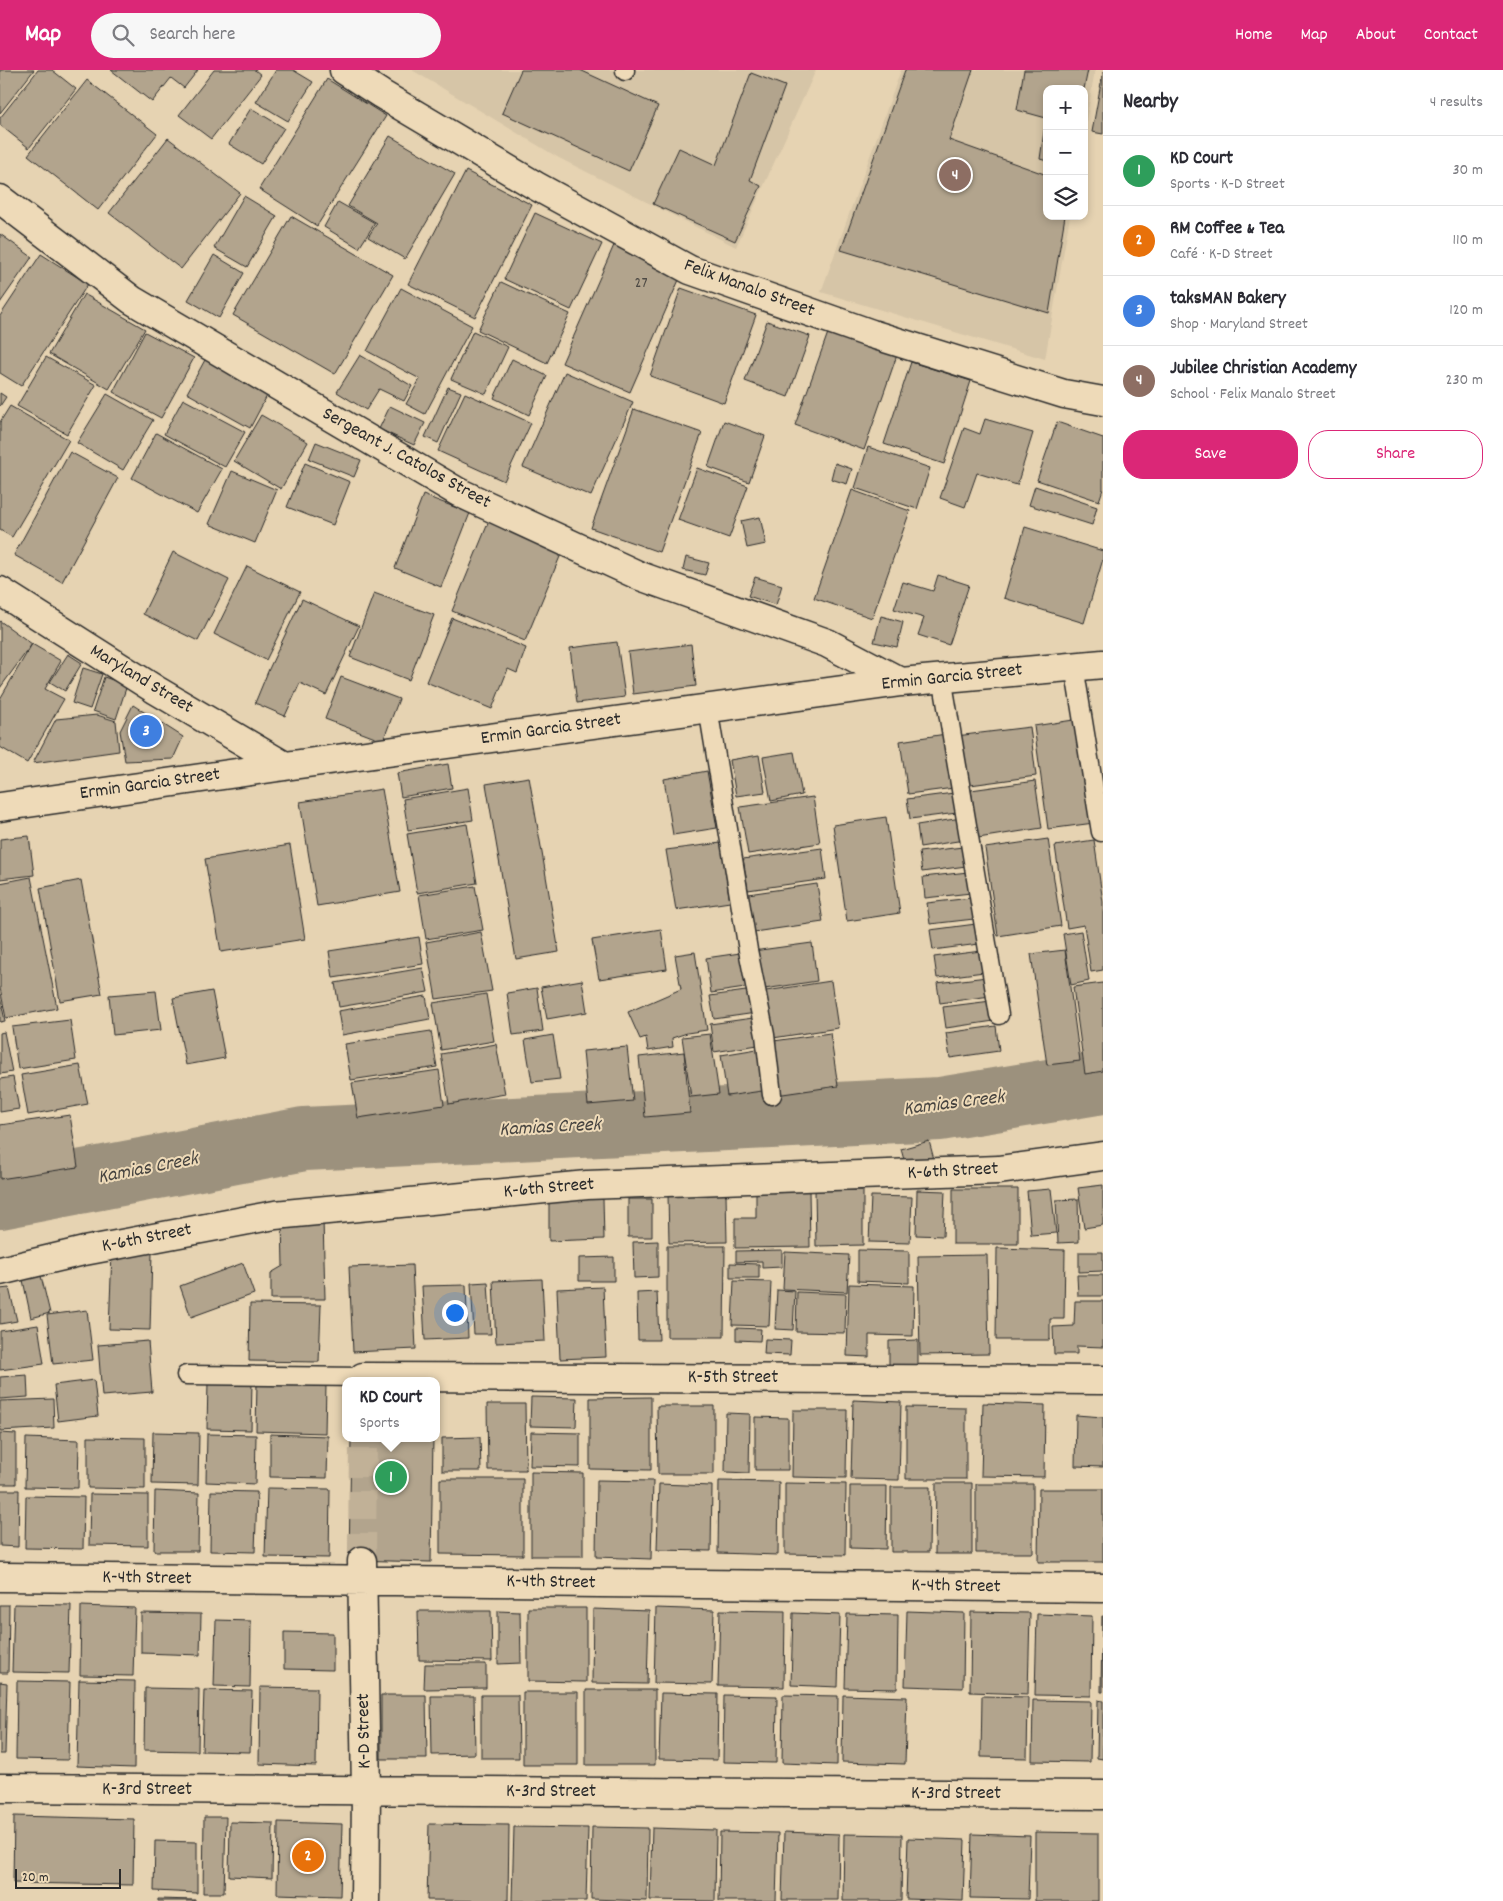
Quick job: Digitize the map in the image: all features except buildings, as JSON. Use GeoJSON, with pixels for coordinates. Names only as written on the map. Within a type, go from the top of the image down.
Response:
{"type":"FeatureCollection","features":[{"type":"Feature","properties":{"kind":"street","name":"Felix Manalo Street"},"geometry":{"type":"LineString","coordinates":[[344,70],[536,186],[690,270],[872,334],[1064,394],[1103,400]]}},
{"type":"Feature","properties":{"kind":"street","name":"Sergeant J. Catolos Street"},"geometry":{"type":"LineString","coordinates":[[0,199],[132,300],[458,492],[640,576],[827,643],[901,682]]}},
{"type":"Feature","properties":{"kind":"street","name":"Maryland Street"},"geometry":{"type":"LineString","coordinates":[[0,591],[148,684],[285,766]]}},
{"type":"Feature","properties":{"kind":"street","name":"Ermin Garcia Street"},"geometry":{"type":"LineString","coordinates":[[0,807],[901,682],[1103,664]]}},
{"type":"Feature","properties":{"kind":"street","name":"K-6th Street"},"geometry":{"type":"LineString","coordinates":[[0,1270],[275,1214],[587,1185],[999,1170],[1103,1156]]}},
{"type":"Feature","properties":{"kind":"street","name":"K-5th Street"},"geometry":{"type":"LineString","coordinates":[[440,1379],[1103,1380]]}},
{"type":"Feature","properties":{"kind":"street","name":"K-4th Street"},"geometry":{"type":"LineString","coordinates":[[0,1577],[362,1571],[1103,1588]]}},
{"type":"Feature","properties":{"kind":"street","name":"K-D Street"},"geometry":{"type":"LineString","coordinates":[[362,1571],[366,1791],[365,1901]]}},
{"type":"Feature","properties":{"kind":"street","name":"K-3rd Street"},"geometry":{"type":"LineString","coordinates":[[0,1788],[1103,1795]]}},
{"type":"Feature","properties":{"kind":"lane"},"geometry":{"type":"LineString","coordinates":[[1074,666],[1101,832]]}},
{"type":"Feature","properties":{"kind":"lane"},"geometry":{"type":"LineString","coordinates":[[942,677],[999,1015]]}},
{"type":"Feature","properties":{"kind":"lane"},"geometry":{"type":"LineString","coordinates":[[708,708],[748,950],[765,1036],[772,1095]]}},
{"type":"Feature","properties":{"kind":"lane"},"geometry":{"type":"LineString","coordinates":[[186,1375],[342,1379]]}},
{"type":"Feature","properties":{"kind":"shaded area"},"geometry":{"type":"Polygon","coordinates":[[[412,70],[816,70],[736,247],[559,158],[412,70]]]}},
{"type":"Feature","properties":{"kind":"shaded area"},"geometry":{"type":"Polygon","coordinates":[[[901,70],[1095,70],[1088,110],[1088,85],[1043,85],[1043,220],[1069,220],[1045,359],[821,292],[901,70]]]}},
{"type":"Feature","properties":{"kind":"waterway","name":"Kamias Creek"},"geometry":{"type":"LineString","coordinates":[[0,1197],[304,1139],[940,1109],[1103,1082]]}},
{"type":"Feature","properties":{"kind":"tunnel"},"geometry":{"type":"LineString","coordinates":[[362,1561],[363,1442]]}},
{"type":"Feature","properties":{"kind":"place","name":"Jubilee Christian Academy"},"geometry":{"type":"Point","coordinates":[955,175]}},
{"type":"Feature","properties":{"kind":"place","name":"taksMAN Bakery"},"geometry":{"type":"Point","coordinates":[146,731]}},
{"type":"Feature","properties":{"kind":"place","name":"KD Court"},"geometry":{"type":"Point","coordinates":[391,1477]}},
{"type":"Feature","properties":{"kind":"place","name":"RM Coffee & Tea"},"geometry":{"type":"Point","coordinates":[308,1856]}}]}
